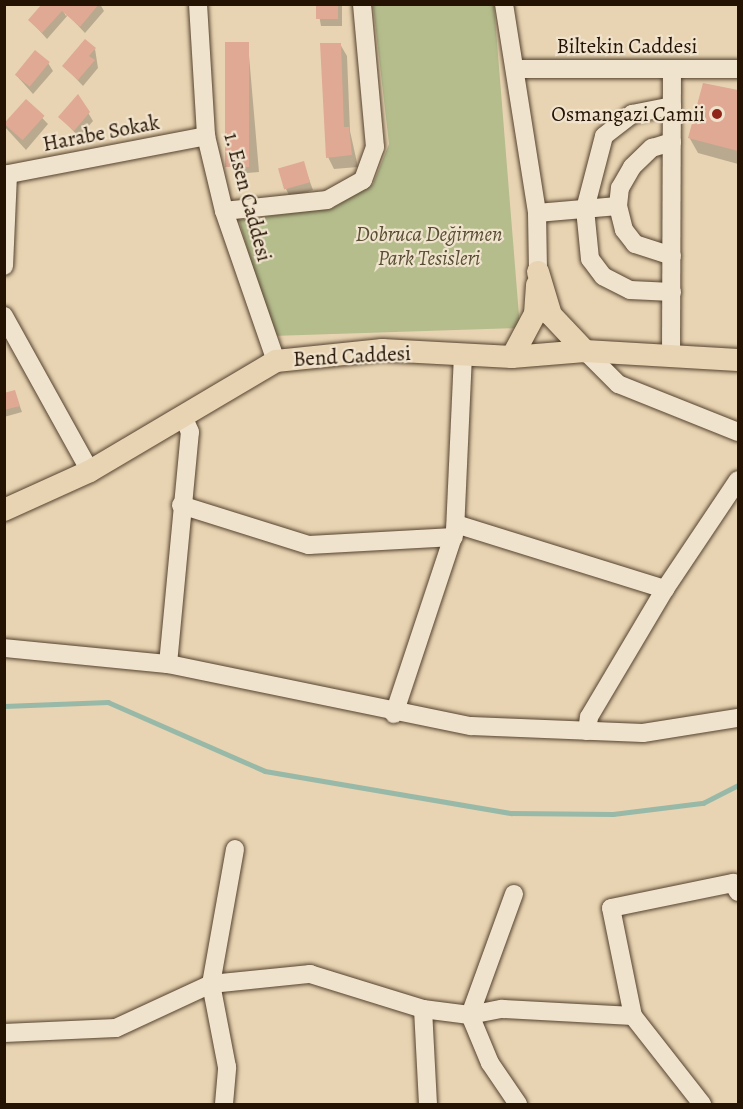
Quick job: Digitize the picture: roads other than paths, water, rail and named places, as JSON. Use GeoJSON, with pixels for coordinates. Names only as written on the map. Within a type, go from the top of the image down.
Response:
{"type":"FeatureCollection","features":[{"type":"Feature","properties":{"kind":"main road"},"geometry":{"type":"LineString","coordinates":[[538,272],[551,315],[585,351]]}},
{"type":"Feature","properties":{"kind":"main road"},"geometry":{"type":"LineString","coordinates":[[512,357],[535,314],[538,272]]}},
{"type":"Feature","properties":{"kind":"main road","name":"Bend Caddesi"},"geometry":{"type":"LineString","coordinates":[[4,510],[90,471],[276,361],[382,350],[512,357],[585,351],[738,360]]}},
{"type":"Feature","properties":{"kind":"main road"},"geometry":{"type":"LineString","coordinates":[[4,528],[90,471]]}},
{"type":"Feature","properties":{"kind":"street","name":"1. Esen Caddesi"},"geometry":{"type":"LineString","coordinates":[[198,4],[206,136],[224,211],[276,361]]}},
{"type":"Feature","properties":{"kind":"street"},"geometry":{"type":"LineString","coordinates":[[224,211],[327,200],[363,180],[375,147],[362,4]]}},
{"type":"Feature","properties":{"kind":"street"},"geometry":{"type":"LineString","coordinates":[[504,4],[537,213],[538,272]]}},
{"type":"Feature","properties":{"kind":"street","name":"Biltekin Caddesi"},"geometry":{"type":"LineString","coordinates":[[515,69],[738,69]]}},
{"type":"Feature","properties":{"kind":"street"},"geometry":{"type":"LineString","coordinates":[[671,355],[672,69]]}},
{"type":"Feature","properties":{"kind":"street"},"geometry":{"type":"LineString","coordinates":[[672,106],[632,114],[604,136],[585,209],[590,259],[603,276],[630,290],[672,292]]}},
{"type":"Feature","properties":{"kind":"street","name":"Harabe Sokak"},"geometry":{"type":"LineString","coordinates":[[6,175],[206,136]]}},
{"type":"Feature","properties":{"kind":"street"},"geometry":{"type":"LineString","coordinates":[[672,142],[652,148],[632,167],[620,188],[618,206],[624,230],[635,244],[672,256]]}},
{"type":"Feature","properties":{"kind":"street"},"geometry":{"type":"LineString","coordinates":[[4,266],[6,175]]}},
{"type":"Feature","properties":{"kind":"street"},"geometry":{"type":"LineString","coordinates":[[537,213],[618,206]]}},
{"type":"Feature","properties":{"kind":"street"},"geometry":{"type":"LineString","coordinates":[[4,316],[90,471]]}},
{"type":"Feature","properties":{"kind":"street"},"geometry":{"type":"LineString","coordinates":[[585,351],[618,384],[738,432]]}},
{"type":"Feature","properties":{"kind":"street"},"geometry":{"type":"LineString","coordinates":[[393,714],[455,531],[463,354]]}},
{"type":"Feature","properties":{"kind":"street"},"geometry":{"type":"LineString","coordinates":[[168,664],[190,432],[183,416]]}},
{"type":"Feature","properties":{"kind":"street"},"geometry":{"type":"LineString","coordinates":[[587,731],[589,717],[665,589],[738,480]]}},
{"type":"Feature","properties":{"kind":"street"},"geometry":{"type":"LineString","coordinates":[[182,505],[309,545],[455,531],[665,589]]}},
{"type":"Feature","properties":{"kind":"street"},"geometry":{"type":"LineString","coordinates":[[4,648],[168,664],[393,714],[509,730],[670,731],[738,718]]}},
{"type":"Feature","properties":{"kind":"street"},"geometry":{"type":"LineString","coordinates":[[224,1104],[227,1067],[211,984],[235,849]]}},
{"type":"Feature","properties":{"kind":"street"},"geometry":{"type":"LineString","coordinates":[[702,1104],[633,1016],[611,908],[733,883],[738,892]]}},
{"type":"Feature","properties":{"kind":"street"},"geometry":{"type":"LineString","coordinates":[[514,894],[470,1015],[490,1063],[518,1104]]}},
{"type":"Feature","properties":{"kind":"street"},"geometry":{"type":"LineString","coordinates":[[4,1033],[116,1028],[211,984],[310,974],[423,1009],[470,1015],[502,1009],[633,1016]]}},
{"type":"Feature","properties":{"kind":"street"},"geometry":{"type":"LineString","coordinates":[[423,1009],[428,1104]]}},
{"type":"Feature","properties":{"kind":"waterway"},"geometry":{"type":"LineString","coordinates":[[4,706],[108,702],[265,771],[511,813],[613,814],[703,803],[738,785]]}},
{"type":"Feature","properties":{"kind":"place","name":"Osmangazi Camii"},"geometry":{"type":"Point","coordinates":[717,114]}},
{"type":"Feature","properties":{"kind":"park label","name":"Dobruca Değirmen Park Tesisleri"},"geometry":{"type":"Point","coordinates":[429,246]}}]}
